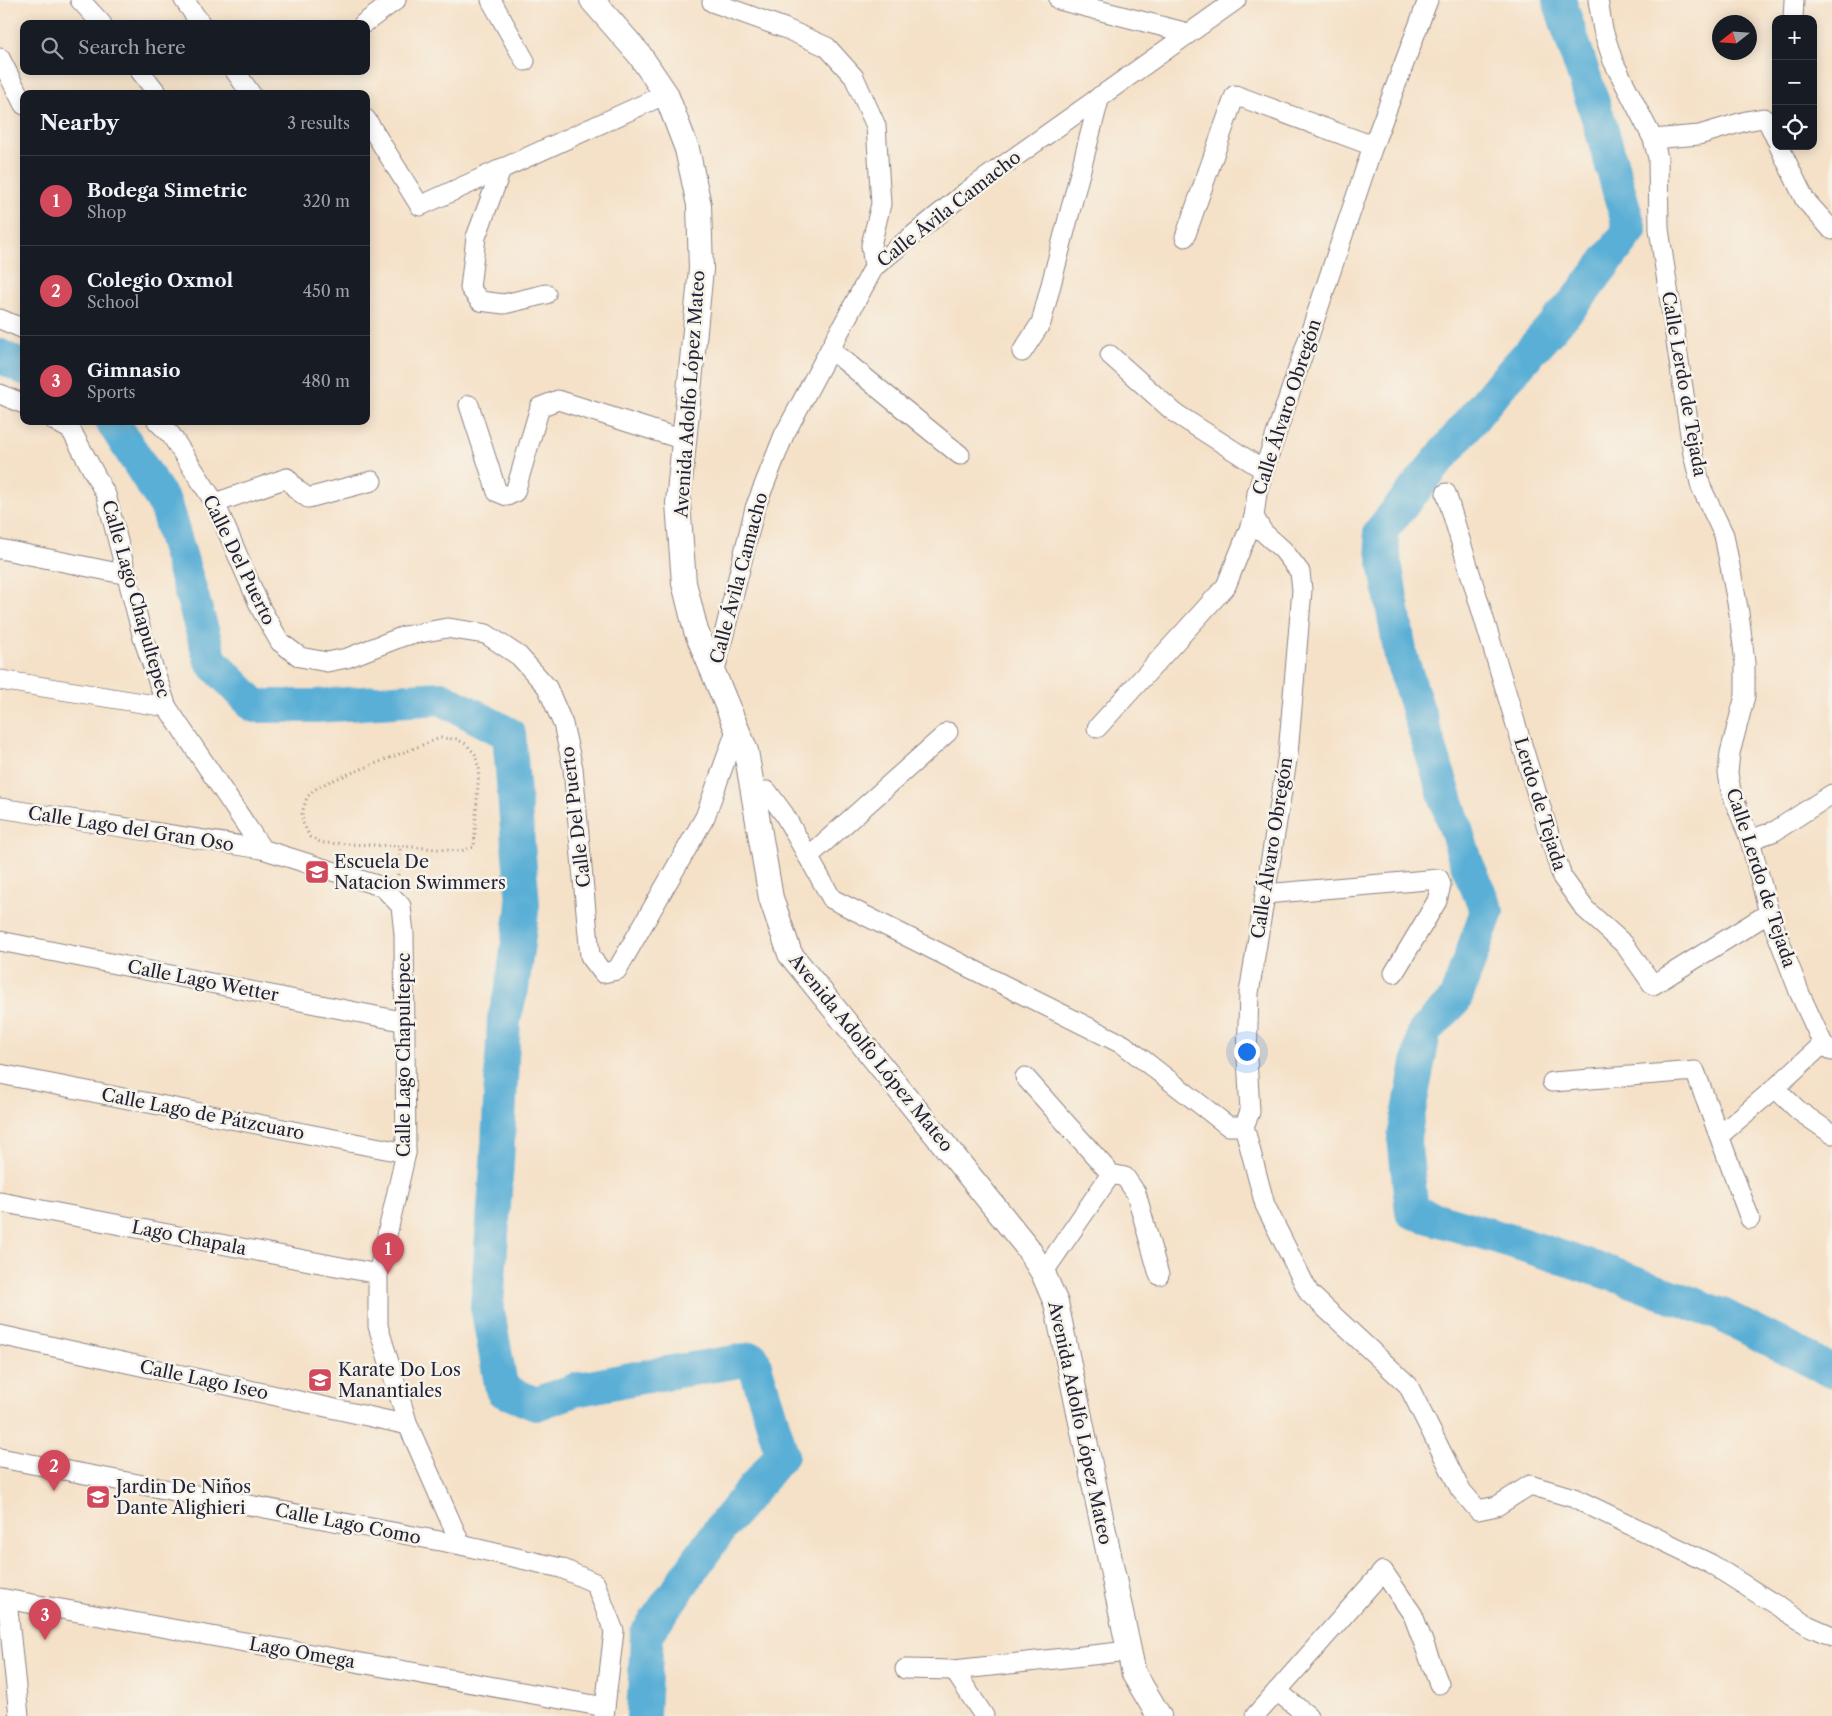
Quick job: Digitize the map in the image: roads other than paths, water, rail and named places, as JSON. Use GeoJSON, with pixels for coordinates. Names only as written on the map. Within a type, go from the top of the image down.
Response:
{"type":"FeatureCollection","features":[{"type":"Feature","properties":{"kind":"main road","name":"Avenida Adolfo López Mateo"},"geometry":{"type":"LineString","coordinates":[[592,0],[639,54],[666,94],[687,149],[699,205],[701,269],[678,503],[684,583],[696,631],[746,752],[771,898],[790,954],[1027,1247],[1043,1273],[1056,1303],[1134,1674],[1158,1716]]}},
{"type":"Feature","properties":{"kind":"street"},"geometry":{"type":"LineString","coordinates":[[184,0],[198,20]]}},
{"type":"Feature","properties":{"kind":"street"},"geometry":{"type":"LineString","coordinates":[[368,20],[396,0]]}},
{"type":"Feature","properties":{"kind":"street"},"geometry":{"type":"LineString","coordinates":[[492,0],[525,61]]}},
{"type":"Feature","properties":{"kind":"street"},"geometry":{"type":"LineString","coordinates":[[1059,0],[1188,33]]}},
{"type":"Feature","properties":{"kind":"street","name":"Calle Ávila Camacho"},"geometry":{"type":"LineString","coordinates":[[714,675],[755,508],[784,435],[874,267],[966,192],[1236,0]]}},
{"type":"Feature","properties":{"kind":"street","name":"Calle Álvaro Obregón"},"geometry":{"type":"LineString","coordinates":[[1244,1126],[1250,1112],[1247,1058],[1249,993],[1288,754],[1302,590],[1300,572],[1284,550],[1263,532],[1254,517],[1257,493],[1373,146],[1428,0]]}},
{"type":"Feature","properties":{"kind":"street","name":"Calle Lerdo de Tejada"},"geometry":{"type":"LineString","coordinates":[[1598,0],[1603,30],[1613,61],[1653,139],[1658,166],[1659,229],[1693,454],[1701,487],[1724,536],[1739,613],[1745,663],[1745,696],[1730,753],[1728,773],[1731,792],[1750,840],[1769,913],[1800,994],[1827,1048]]}},
{"type":"Feature","properties":{"kind":"street"},"geometry":{"type":"LineString","coordinates":[[1793,15],[1794,0]]}},
{"type":"Feature","properties":{"kind":"street"},"geometry":{"type":"LineString","coordinates":[[712,2],[784,28],[827,47],[854,77],[876,126],[870,147],[869,203],[864,234],[871,245],[874,267]]}},
{"type":"Feature","properties":{"kind":"street"},"geometry":{"type":"LineString","coordinates":[[0,58],[20,97]]}},
{"type":"Feature","properties":{"kind":"street"},"geometry":{"type":"LineString","coordinates":[[143,75],[155,90]]}},
{"type":"Feature","properties":{"kind":"street"},"geometry":{"type":"LineString","coordinates":[[238,75],[248,90]]}},
{"type":"Feature","properties":{"kind":"street"},"geometry":{"type":"LineString","coordinates":[[370,125],[420,206],[666,94]]}},
{"type":"Feature","properties":{"kind":"street"},"geometry":{"type":"LineString","coordinates":[[1184,237],[1235,95],[1373,146]]}},
{"type":"Feature","properties":{"kind":"street"},"geometry":{"type":"LineString","coordinates":[[1022,352],[1040,324],[1100,96]]}},
{"type":"Feature","properties":{"kind":"street"},"geometry":{"type":"LineString","coordinates":[[1653,139],[1698,136],[1746,121],[1763,118],[1768,122],[1772,130]]}},
{"type":"Feature","properties":{"kind":"street"},"geometry":{"type":"LineString","coordinates":[[1781,150],[1805,200],[1832,230]]}},
{"type":"Feature","properties":{"kind":"street"},"geometry":{"type":"LineString","coordinates":[[502,168],[476,238],[470,288],[480,301],[504,304],[546,294]]}},
{"type":"Feature","properties":{"kind":"street"},"geometry":{"type":"LineString","coordinates":[[0,319],[20,327]]}},
{"type":"Feature","properties":{"kind":"street"},"geometry":{"type":"LineString","coordinates":[[830,349],[960,455]]}},
{"type":"Feature","properties":{"kind":"street"},"geometry":{"type":"LineString","coordinates":[[1110,355],[1175,412],[1264,470]]}},
{"type":"Feature","properties":{"kind":"street"},"geometry":{"type":"LineString","coordinates":[[0,394],[20,402]]}},
{"type":"Feature","properties":{"kind":"street"},"geometry":{"type":"LineString","coordinates":[[469,405],[497,492],[507,496],[516,492],[540,407],[558,400],[684,440]]}},
{"type":"Feature","properties":{"kind":"street","name":"Calle Lago Chapultepec"},"geometry":{"type":"LineString","coordinates":[[62,425],[71,430],[106,495],[143,638],[167,707],[262,849],[383,887],[401,906],[404,934],[406,1022],[406,1153],[378,1274],[378,1326],[408,1424],[461,1545]]}},
{"type":"Feature","properties":{"kind":"street","name":"Calle Del Puerto"},"geometry":{"type":"LineString","coordinates":[[161,425],[171,435],[214,503],[260,609],[280,642],[300,657],[327,662],[348,658],[404,636],[447,628],[486,634],[519,656],[547,687],[563,724],[573,768],[590,956],[603,973],[617,970],[705,817],[737,728]]}},
{"type":"Feature","properties":{"kind":"street"},"geometry":{"type":"LineString","coordinates":[[214,503],[287,478],[297,490],[308,498],[372,481]]}},
{"type":"Feature","properties":{"kind":"street","name":"Lerdo de Tejada"},"geometry":{"type":"LineString","coordinates":[[1446,493],[1562,878],[1585,909],[1625,945],[1652,985],[1769,913]]}},
{"type":"Feature","properties":{"kind":"street"},"geometry":{"type":"LineString","coordinates":[[1097,728],[1226,586],[1254,517]]}},
{"type":"Feature","properties":{"kind":"street"},"geometry":{"type":"LineString","coordinates":[[0,549],[128,575]]}},
{"type":"Feature","properties":{"kind":"street"},"geometry":{"type":"LineString","coordinates":[[0,680],[167,707]]}},
{"type":"Feature","properties":{"kind":"street"},"geometry":{"type":"LineString","coordinates":[[808,857],[948,732]]}},
{"type":"Feature","properties":{"kind":"street"},"geometry":{"type":"LineString","coordinates":[[753,791],[767,791],[784,814],[832,899],[1124,1045],[1228,1126],[1244,1126],[1265,1205],[1309,1293],[1408,1385],[1460,1489],[1478,1510],[1497,1506],[1530,1485],[1574,1498],[1711,1564],[1809,1626],[1832,1636]]}},
{"type":"Feature","properties":{"kind":"street"},"geometry":{"type":"LineString","coordinates":[[1750,840],[1775,831],[1832,794]]}},
{"type":"Feature","properties":{"kind":"street","name":"Calle Lago del Gran Oso"},"geometry":{"type":"LineString","coordinates":[[0,808],[262,849]]}},
{"type":"Feature","properties":{"kind":"street"},"geometry":{"type":"LineString","coordinates":[[1265,894],[1439,879],[1441,885],[1437,901],[1394,973]]}},
{"type":"Feature","properties":{"kind":"street","name":"Calle Lago Wetter"},"geometry":{"type":"LineString","coordinates":[[0,941],[406,1022]]}},
{"type":"Feature","properties":{"kind":"street"},"geometry":{"type":"LineString","coordinates":[[1720,1135],[1775,1088],[1827,1048]]}},
{"type":"Feature","properties":{"kind":"street"},"geometry":{"type":"LineString","coordinates":[[1552,1082],[1695,1071],[1750,1218]]}},
{"type":"Feature","properties":{"kind":"street","name":"Calle Lago de Pátzcuaro"},"geometry":{"type":"LineString","coordinates":[[0,1074],[406,1153]]}},
{"type":"Feature","properties":{"kind":"street"},"geometry":{"type":"LineString","coordinates":[[1026,1077],[1111,1174],[1125,1177],[1136,1193],[1159,1275]]}},
{"type":"Feature","properties":{"kind":"street"},"geometry":{"type":"LineString","coordinates":[[1775,1088],[1799,1111],[1832,1134]]}},
{"type":"Feature","properties":{"kind":"street"},"geometry":{"type":"LineString","coordinates":[[1043,1273],[1111,1174]]}},
{"type":"Feature","properties":{"kind":"street","name":"Lago Chapala"},"geometry":{"type":"LineString","coordinates":[[0,1202],[378,1274]]}},
{"type":"Feature","properties":{"kind":"street","name":"Calle Lago Iseo"},"geometry":{"type":"LineString","coordinates":[[0,1335],[408,1424]]}},
{"type":"Feature","properties":{"kind":"street","name":"Calle Lago Como"},"geometry":{"type":"LineString","coordinates":[[0,1458],[461,1545]]}},
{"type":"Feature","properties":{"kind":"street"},"geometry":{"type":"LineString","coordinates":[[461,1545],[561,1568],[595,1583],[614,1631],[604,1712]]}},
{"type":"Feature","properties":{"kind":"street"},"geometry":{"type":"LineString","coordinates":[[1255,1716],[1383,1571],[1413,1615],[1439,1684]]}},
{"type":"Feature","properties":{"kind":"street"},"geometry":{"type":"LineString","coordinates":[[4,1599],[19,1716]]}},
{"type":"Feature","properties":{"kind":"street","name":"Lago Omega"},"geometry":{"type":"LineString","coordinates":[[4,1599],[604,1712]]}},
{"type":"Feature","properties":{"kind":"street"},"geometry":{"type":"LineString","coordinates":[[905,1669],[954,1670],[1130,1651]]}},
{"type":"Feature","properties":{"kind":"street"},"geometry":{"type":"LineString","coordinates":[[954,1670],[984,1716]]}},
{"type":"Feature","properties":{"kind":"street"},"geometry":{"type":"LineString","coordinates":[[1277,1691],[1308,1716]]}},
{"type":"Feature","properties":{"kind":"waterway"},"geometry":{"type":"LineString","coordinates":[[1559,0],[1600,124],[1630,230],[1579,297],[1496,390],[1380,532],[1401,657],[1467,864],[1487,911],[1455,1000],[1424,1032],[1404,1137],[1412,1212],[1511,1241],[1618,1276],[1720,1314],[1832,1371]]}},
{"type":"Feature","properties":{"kind":"waterway"},"geometry":{"type":"LineString","coordinates":[[0,356],[20,366]]}},
{"type":"Feature","properties":{"kind":"waterway"},"geometry":{"type":"LineString","coordinates":[[115,425],[165,504],[211,661],[255,706],[316,706],[441,698],[509,734],[523,904],[512,988],[504,1019],[497,1163],[487,1306],[502,1390],[536,1404],[575,1390],[753,1359],[782,1454],[720,1529],[647,1633],[643,1716]]}},
{"type":"Feature","properties":{"kind":"place","name":"Escuela De Natacion Swimmers"},"geometry":{"type":"Point","coordinates":[317,872]}},
{"type":"Feature","properties":{"kind":"place","name":"Bodega Simetric"},"geometry":{"type":"Point","coordinates":[388,1274]}},
{"type":"Feature","properties":{"kind":"place","name":"Karate Do Los Manantiales"},"geometry":{"type":"Point","coordinates":[320,1380]}},
{"type":"Feature","properties":{"kind":"place","name":"Colegio Oxmol"},"geometry":{"type":"Point","coordinates":[54,1491]}},
{"type":"Feature","properties":{"kind":"place","name":"Jardin De Niños Dante Alighieri"},"geometry":{"type":"Point","coordinates":[98,1497]}},
{"type":"Feature","properties":{"kind":"place","name":"Gimnasio"},"geometry":{"type":"Point","coordinates":[45,1640]}}]}
